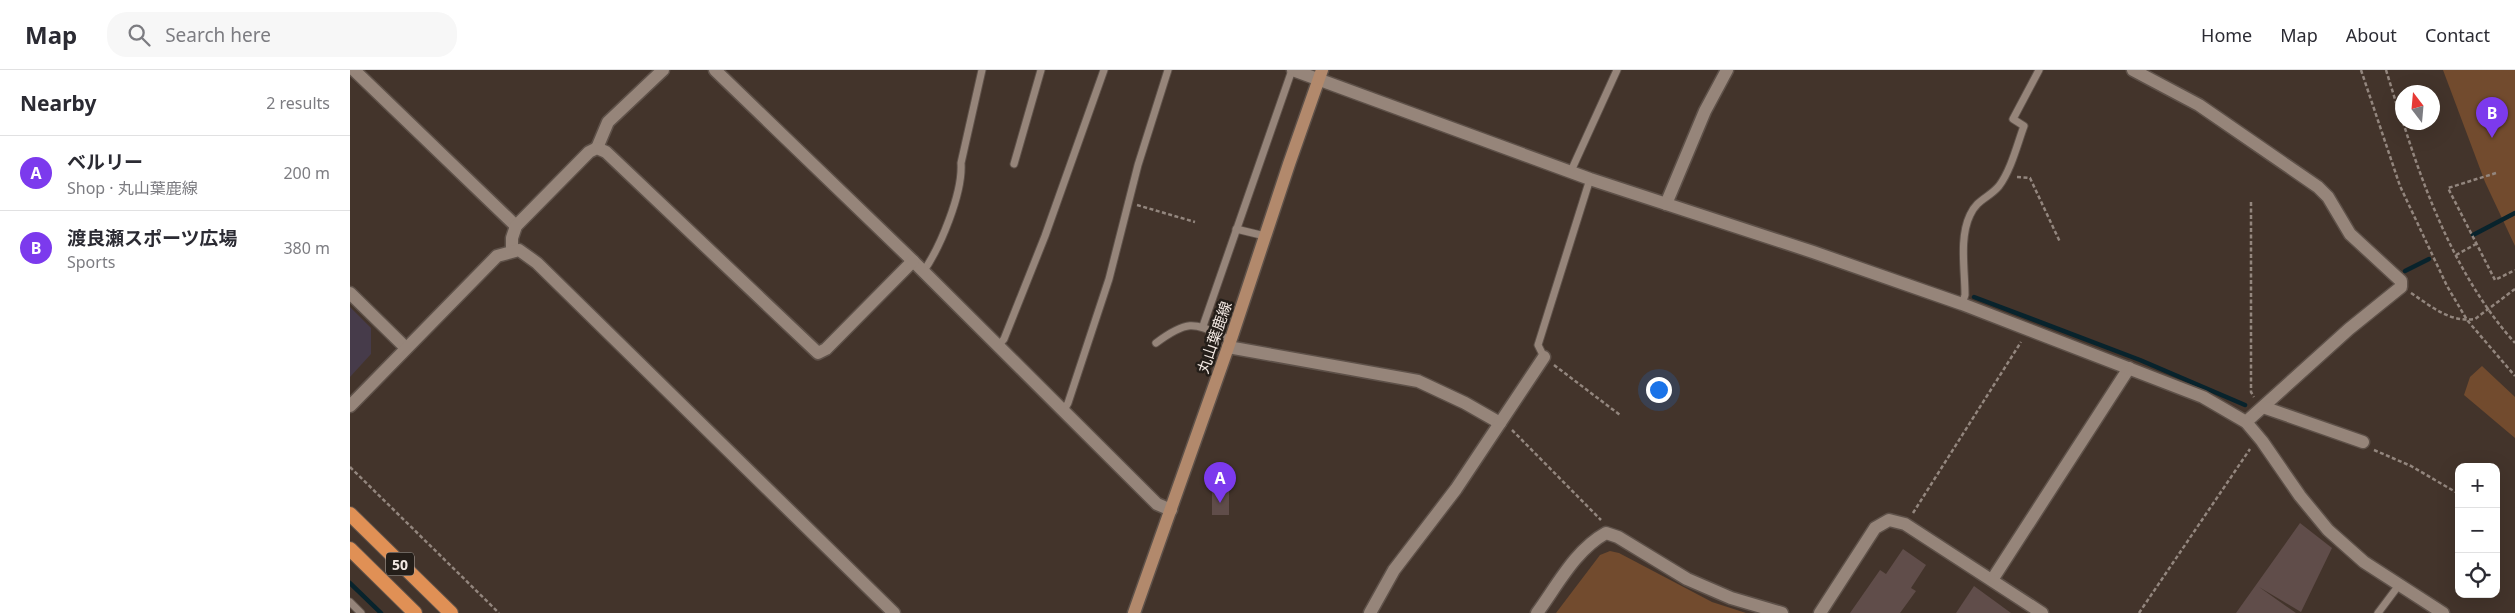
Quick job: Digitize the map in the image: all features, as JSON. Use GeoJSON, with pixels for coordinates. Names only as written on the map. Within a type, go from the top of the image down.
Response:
{"type":"FeatureCollection","features":[{"type":"Feature","properties":{"kind":"highway","name":"50"},"geometry":{"type":"LineString","coordinates":[[350,514],[451,613]]}},
{"type":"Feature","properties":{"kind":"highway","name":"50"},"geometry":{"type":"LineString","coordinates":[[350,549],[415,613]]}},
{"type":"Feature","properties":{"kind":"main road","name":"丸山葉鹿線"},"geometry":{"type":"LineString","coordinates":[[1134,613],[1229,343],[1320,75]]}},
{"type":"Feature","properties":{"kind":"street"},"geometry":{"type":"LineString","coordinates":[[354,70],[516,226]]}},
{"type":"Feature","properties":{"kind":"street"},"geometry":{"type":"LineString","coordinates":[[598,148],[601,134],[608,122],[663,70]]}},
{"type":"Feature","properties":{"kind":"street"},"geometry":{"type":"LineString","coordinates":[[715,70],[913,261],[1157,504],[1171,510]]}},
{"type":"Feature","properties":{"kind":"street"},"geometry":{"type":"LineString","coordinates":[[1292,70],[1320,75],[1590,179],[1813,252],[1962,304],[2203,396],[2246,422],[2262,441],[2300,496],[2328,530],[2364,562],[2443,613]]}},
{"type":"Feature","properties":{"kind":"street"},"geometry":{"type":"LineString","coordinates":[[1666,204],[1705,110],[1726,70]]}},
{"type":"Feature","properties":{"kind":"street"},"geometry":{"type":"LineString","coordinates":[[2133,70],[2199,105],[2318,187],[2328,197],[2350,234],[2401,281],[2401,287],[2349,329],[2246,422]]}},
{"type":"Feature","properties":{"kind":"street"},"geometry":{"type":"LineString","coordinates":[[512,250],[512,238],[516,226],[589,152],[598,148]]}},
{"type":"Feature","properties":{"kind":"street"},"geometry":{"type":"LineString","coordinates":[[598,148],[606,152],[818,353],[826,349],[913,261]]}},
{"type":"Feature","properties":{"kind":"street"},"geometry":{"type":"LineString","coordinates":[[350,406],[497,256],[512,250],[525,253],[894,613]]}},
{"type":"Feature","properties":{"kind":"street"},"geometry":{"type":"LineString","coordinates":[[350,293],[406,348]]}},
{"type":"Feature","properties":{"kind":"street"},"geometry":{"type":"LineString","coordinates":[[1229,343],[1418,381],[1465,403],[1500,423]]}},
{"type":"Feature","properties":{"kind":"street"},"geometry":{"type":"LineString","coordinates":[[1370,613],[1394,570],[1456,489],[1544,357]]}},
{"type":"Feature","properties":{"kind":"street"},"geometry":{"type":"LineString","coordinates":[[1992,580],[2129,368]]}},
{"type":"Feature","properties":{"kind":"street"},"geometry":{"type":"LineString","coordinates":[[2263,407],[2363,442]]}},
{"type":"Feature","properties":{"kind":"street"},"geometry":{"type":"LineString","coordinates":[[1820,613],[1876,528],[1889,520],[1906,524],[2042,613]]}},
{"type":"Feature","properties":{"kind":"street"},"geometry":{"type":"LineString","coordinates":[[1537,613],[1576,559],[1597,538],[1606,533],[1618,538],[1687,579],[1731,598],[1782,613]]}},
{"type":"Feature","properties":{"kind":"lane"},"geometry":{"type":"LineString","coordinates":[[923,272],[948,220],[962,175],[961,164],[982,70]]}},
{"type":"Feature","properties":{"kind":"lane"},"geometry":{"type":"LineString","coordinates":[[1014,164],[1042,70]]}},
{"type":"Feature","properties":{"kind":"lane"},"geometry":{"type":"LineString","coordinates":[[998,346],[1004,339],[1045,236],[1104,70]]}},
{"type":"Feature","properties":{"kind":"lane"},"geometry":{"type":"LineString","coordinates":[[1064,410],[1068,403],[1109,279],[1129,202],[1168,70]]}},
{"type":"Feature","properties":{"kind":"lane"},"geometry":{"type":"LineString","coordinates":[[1203,326],[1292,70]]}},
{"type":"Feature","properties":{"kind":"lane"},"geometry":{"type":"LineString","coordinates":[[1571,171],[1617,70]]}},
{"type":"Feature","properties":{"kind":"lane"},"geometry":{"type":"LineString","coordinates":[[1962,304],[1965,295],[1965,236],[1969,216],[1978,201],[1998,187],[2005,176],[2024,126],[2013,119],[2039,70]]}},
{"type":"Feature","properties":{"kind":"lane"},"geometry":{"type":"LineString","coordinates":[[1544,357],[1538,345],[1590,179]]}},
{"type":"Feature","properties":{"kind":"lane"},"geometry":{"type":"LineString","coordinates":[[1236,229],[1265,236]]}},
{"type":"Feature","properties":{"kind":"lane"},"geometry":{"type":"LineString","coordinates":[[1156,343],[1180,327],[1203,326],[1229,343]]}},
{"type":"Feature","properties":{"kind":"lane"},"geometry":{"type":"LineString","coordinates":[[2378,613],[2399,585]]}},
{"type":"Feature","properties":{"kind":"lane"},"geometry":{"type":"LineString","coordinates":[[350,602],[361,613]]}},
{"type":"Feature","properties":{"kind":"path"},"geometry":{"type":"LineString","coordinates":[[2362,70],[2400,186],[2447,286],[2467,320],[2515,376]]}},
{"type":"Feature","properties":{"kind":"path"},"geometry":{"type":"LineString","coordinates":[[2386,70],[2395,99]]}},
{"type":"Feature","properties":{"kind":"path"},"geometry":{"type":"LineString","coordinates":[[2405,130],[2416,166],[2456,254],[2489,309],[2515,343]]}},
{"type":"Feature","properties":{"kind":"path"},"geometry":{"type":"LineString","coordinates":[[2496,173],[2448,188],[2495,280],[2515,270]]}},
{"type":"Feature","properties":{"kind":"path"},"geometry":{"type":"LineString","coordinates":[[2005,176],[2030,178],[2060,242]]}},
{"type":"Feature","properties":{"kind":"path"},"geometry":{"type":"LineString","coordinates":[[1129,202],[1195,222]]}},
{"type":"Feature","properties":{"kind":"path"},"geometry":{"type":"LineString","coordinates":[[2251,202],[2251,392],[2263,407]]}},
{"type":"Feature","properties":{"kind":"path"},"geometry":{"type":"LineString","coordinates":[[2456,254],[2476,244]]}},
{"type":"Feature","properties":{"kind":"path"},"geometry":{"type":"LineString","coordinates":[[2401,287],[2450,318],[2467,320],[2475,319],[2515,289]]}},
{"type":"Feature","properties":{"kind":"path"},"geometry":{"type":"LineString","coordinates":[[1906,524],[2029,330]]}},
{"type":"Feature","properties":{"kind":"path"},"geometry":{"type":"LineString","coordinates":[[1544,357],[1620,415]]}},
{"type":"Feature","properties":{"kind":"path"},"geometry":{"type":"LineString","coordinates":[[1500,423],[1510,428],[1599,517],[1606,533]]}},
{"type":"Feature","properties":{"kind":"path"},"geometry":{"type":"LineString","coordinates":[[2139,613],[2247,450],[2262,441]]}},
{"type":"Feature","properties":{"kind":"path"},"geometry":{"type":"LineString","coordinates":[[2363,442],[2368,447],[2411,466],[2455,492]]}},
{"type":"Feature","properties":{"kind":"path"},"geometry":{"type":"LineString","coordinates":[[350,467],[499,613]]}},
{"type":"Feature","properties":{"kind":"shaded area"},"geometry":{"type":"Polygon","coordinates":[[[2443,70],[2515,70],[2515,246],[2485,182],[2443,70]]]}},
{"type":"Feature","properties":{"kind":"shaded area"},"geometry":{"type":"Polygon","coordinates":[[[350,307],[371,328],[371,354],[350,377],[350,307]]]}},
{"type":"Feature","properties":{"kind":"shaded area"},"geometry":{"type":"Polygon","coordinates":[[[2482,366],[2515,397],[2515,438],[2464,395],[2470,377],[2482,366]]]}},
{"type":"Feature","properties":{"kind":"shaded area"},"geometry":{"type":"Polygon","coordinates":[[[1610,551],[1619,553],[1712,602],[1746,613],[1556,613],[1600,555],[1610,551]]]}},
{"type":"Feature","properties":{"kind":"building"},"geometry":{"type":"Polygon","coordinates":[[[1229,487],[1229,515],[1212,515],[1212,489],[1229,487]]]}},
{"type":"Feature","properties":{"kind":"building"},"geometry":{"type":"Polygon","coordinates":[[[2300,523],[2332,548],[2301,612],[2259,587],[2296,613],[2236,613],[2300,523]]]}},
{"type":"Feature","properties":{"kind":"building"},"geometry":{"type":"Polygon","coordinates":[[[1903,549],[1926,565],[1911,588],[1916,591],[1900,613],[1850,613],[1880,570],[1886,574],[1903,549]]]}},
{"type":"Feature","properties":{"kind":"building"},"geometry":{"type":"Polygon","coordinates":[[[1974,586],[2011,613],[1956,613],[1974,586]]]}},
{"type":"Feature","properties":{"kind":"waterway"},"geometry":{"type":"LineString","coordinates":[[2473,235],[2515,213]]}},
{"type":"Feature","properties":{"kind":"waterway"},"geometry":{"type":"LineString","coordinates":[[2405,271],[2429,259]]}},
{"type":"Feature","properties":{"kind":"waterway"},"geometry":{"type":"LineString","coordinates":[[1974,297],[2140,360],[2245,405]]}},
{"type":"Feature","properties":{"kind":"waterway"},"geometry":{"type":"LineString","coordinates":[[350,583],[381,613]]}},
{"type":"Feature","properties":{"kind":"place","name":"渡良瀬スポーツ広場"},"geometry":{"type":"Point","coordinates":[2492,138]}},
{"type":"Feature","properties":{"kind":"place","name":"ベルリー"},"geometry":{"type":"Point","coordinates":[1220,503]}}]}
